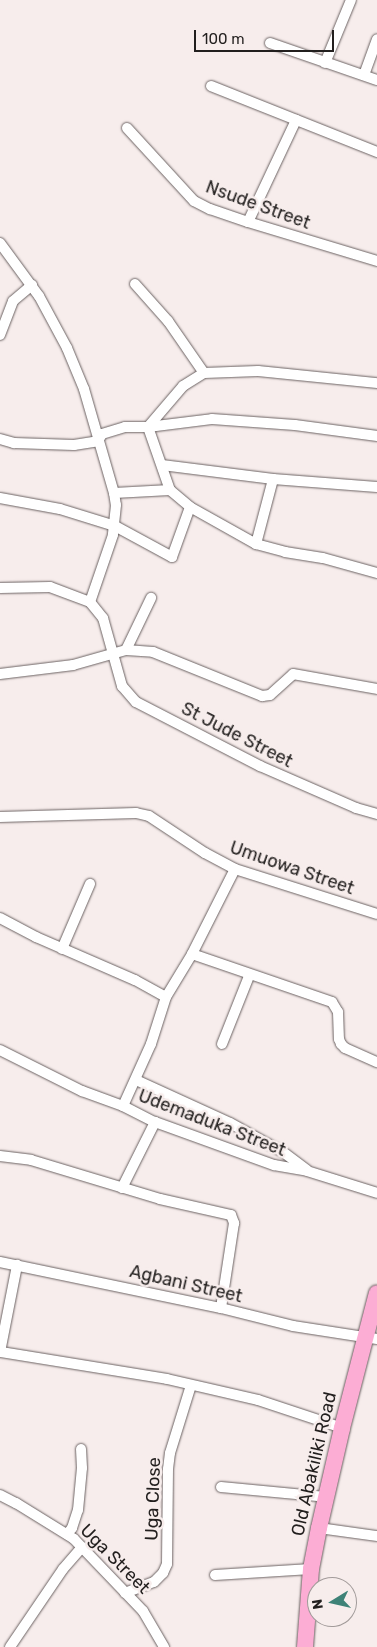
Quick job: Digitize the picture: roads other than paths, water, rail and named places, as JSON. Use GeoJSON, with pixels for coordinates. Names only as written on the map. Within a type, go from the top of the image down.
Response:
{"type":"FeatureCollection","features":[{"type":"Feature","properties":{"kind":"main road","name":"Old Abakiliki Road"},"geometry":{"type":"LineString","coordinates":[[305,1647],[311,1569],[319,1528],[342,1428],[371,1338],[377,1293]]}},
{"type":"Feature","properties":{"kind":"street"},"geometry":{"type":"LineString","coordinates":[[325,62],[351,0]]}},
{"type":"Feature","properties":{"kind":"street"},"geometry":{"type":"LineString","coordinates":[[364,75],[377,39]]}},
{"type":"Feature","properties":{"kind":"street"},"geometry":{"type":"LineString","coordinates":[[270,43],[377,80]]}},
{"type":"Feature","properties":{"kind":"street"},"geometry":{"type":"LineString","coordinates":[[211,86],[377,152]]}},
{"type":"Feature","properties":{"kind":"street"},"geometry":{"type":"LineString","coordinates":[[248,222],[296,120]]}},
{"type":"Feature","properties":{"kind":"street","name":"Nsude Street"},"geometry":{"type":"LineString","coordinates":[[127,128],[194,201],[210,209],[248,222],[377,261]]}},
{"type":"Feature","properties":{"kind":"street"},"geometry":{"type":"LineString","coordinates":[[0,243],[32,285],[67,348],[84,390],[116,505],[115,526],[90,602],[50,587],[0,588]]}},
{"type":"Feature","properties":{"kind":"street"},"geometry":{"type":"LineString","coordinates":[[135,284],[168,321],[204,373]]}},
{"type":"Feature","properties":{"kind":"street"},"geometry":{"type":"LineString","coordinates":[[0,335],[13,301],[32,285]]}},
{"type":"Feature","properties":{"kind":"street"},"geometry":{"type":"LineString","coordinates":[[148,427],[183,386],[204,373],[258,370],[377,383]]}},
{"type":"Feature","properties":{"kind":"street"},"geometry":{"type":"LineString","coordinates":[[98,441],[102,434],[124,427],[148,427],[212,419],[295,425],[377,436]]}},
{"type":"Feature","properties":{"kind":"street"},"geometry":{"type":"LineString","coordinates":[[148,427],[170,490],[190,507],[256,544],[285,552],[323,558],[377,573]]}},
{"type":"Feature","properties":{"kind":"street"},"geometry":{"type":"LineString","coordinates":[[0,439],[14,443],[52,444],[98,441]]}},
{"type":"Feature","properties":{"kind":"street"},"geometry":{"type":"LineString","coordinates":[[162,464],[273,479],[377,487]]}},
{"type":"Feature","properties":{"kind":"street"},"geometry":{"type":"LineString","coordinates":[[256,544],[273,479]]}},
{"type":"Feature","properties":{"kind":"street"},"geometry":{"type":"LineString","coordinates":[[114,493],[170,490]]}},
{"type":"Feature","properties":{"kind":"street"},"geometry":{"type":"LineString","coordinates":[[0,498],[60,509],[115,526],[172,557],[190,507]]}},
{"type":"Feature","properties":{"kind":"street"},"geometry":{"type":"LineString","coordinates":[[126,650],[151,598]]}},
{"type":"Feature","properties":{"kind":"street","name":"St Jude Street"},"geometry":{"type":"LineString","coordinates":[[90,602],[102,618],[114,653],[122,686],[127,695],[145,708],[295,783],[377,814]]}},
{"type":"Feature","properties":{"kind":"street"},"geometry":{"type":"LineString","coordinates":[[0,674],[73,665],[126,650],[153,652],[262,696],[270,695],[293,674],[377,689]]}},
{"type":"Feature","properties":{"kind":"street","name":"Umuowa Street"},"geometry":{"type":"LineString","coordinates":[[0,817],[142,814],[164,824],[199,849],[235,869],[377,914]]}},
{"type":"Feature","properties":{"kind":"street"},"geometry":{"type":"LineString","coordinates":[[123,1106],[136,1080],[166,997],[192,954],[235,869]]}},
{"type":"Feature","properties":{"kind":"street"},"geometry":{"type":"LineString","coordinates":[[62,948],[90,884]]}},
{"type":"Feature","properties":{"kind":"street"},"geometry":{"type":"LineString","coordinates":[[0,918],[135,980],[166,997]]}},
{"type":"Feature","properties":{"kind":"street"},"geometry":{"type":"LineString","coordinates":[[192,954],[250,976],[332,1002],[338,1012],[338,1039],[341,1044],[345,1048],[377,1062]]}},
{"type":"Feature","properties":{"kind":"street"},"geometry":{"type":"LineString","coordinates":[[222,1044],[250,976]]}},
{"type":"Feature","properties":{"kind":"street","name":"Udemaduka Street"},"geometry":{"type":"LineString","coordinates":[[0,1050],[82,1091],[123,1106],[155,1122],[274,1165],[307,1171],[377,1193]]}},
{"type":"Feature","properties":{"kind":"street"},"geometry":{"type":"LineString","coordinates":[[136,1080],[230,1123],[283,1152],[307,1171]]}},
{"type":"Feature","properties":{"kind":"street"},"geometry":{"type":"LineString","coordinates":[[122,1188],[155,1122]]}},
{"type":"Feature","properties":{"kind":"street"},"geometry":{"type":"LineString","coordinates":[[0,1156],[31,1160],[122,1188],[231,1215],[234,1223],[221,1308]]}},
{"type":"Feature","properties":{"kind":"street","name":"Agbani Street"},"geometry":{"type":"LineString","coordinates":[[0,1262],[221,1308],[293,1326],[371,1338]]}},
{"type":"Feature","properties":{"kind":"street"},"geometry":{"type":"LineString","coordinates":[[17,1265],[0,1352],[150,1376],[191,1385],[258,1400],[342,1428]]}},
{"type":"Feature","properties":{"kind":"street","name":"Uga Close"},"geometry":{"type":"LineString","coordinates":[[126,1593],[154,1582],[163,1573],[167,1564],[169,1461],[191,1385]]}},
{"type":"Feature","properties":{"kind":"street"},"geometry":{"type":"LineString","coordinates":[[67,1534],[72,1528],[78,1510],[82,1468],[81,1449]]}},
{"type":"Feature","properties":{"kind":"street"},"geometry":{"type":"LineString","coordinates":[[222,1487],[326,1496]]}},
{"type":"Feature","properties":{"kind":"street","name":"Uga Street"},"geometry":{"type":"LineString","coordinates":[[0,1495],[67,1534],[82,1547],[143,1611],[164,1647]]}},
{"type":"Feature","properties":{"kind":"street"},"geometry":{"type":"LineString","coordinates":[[319,1528],[377,1536]]}},
{"type":"Feature","properties":{"kind":"street"},"geometry":{"type":"LineString","coordinates":[[10,1647],[63,1569],[82,1547]]}},
{"type":"Feature","properties":{"kind":"street"},"geometry":{"type":"LineString","coordinates":[[216,1575],[311,1569]]}}]}
